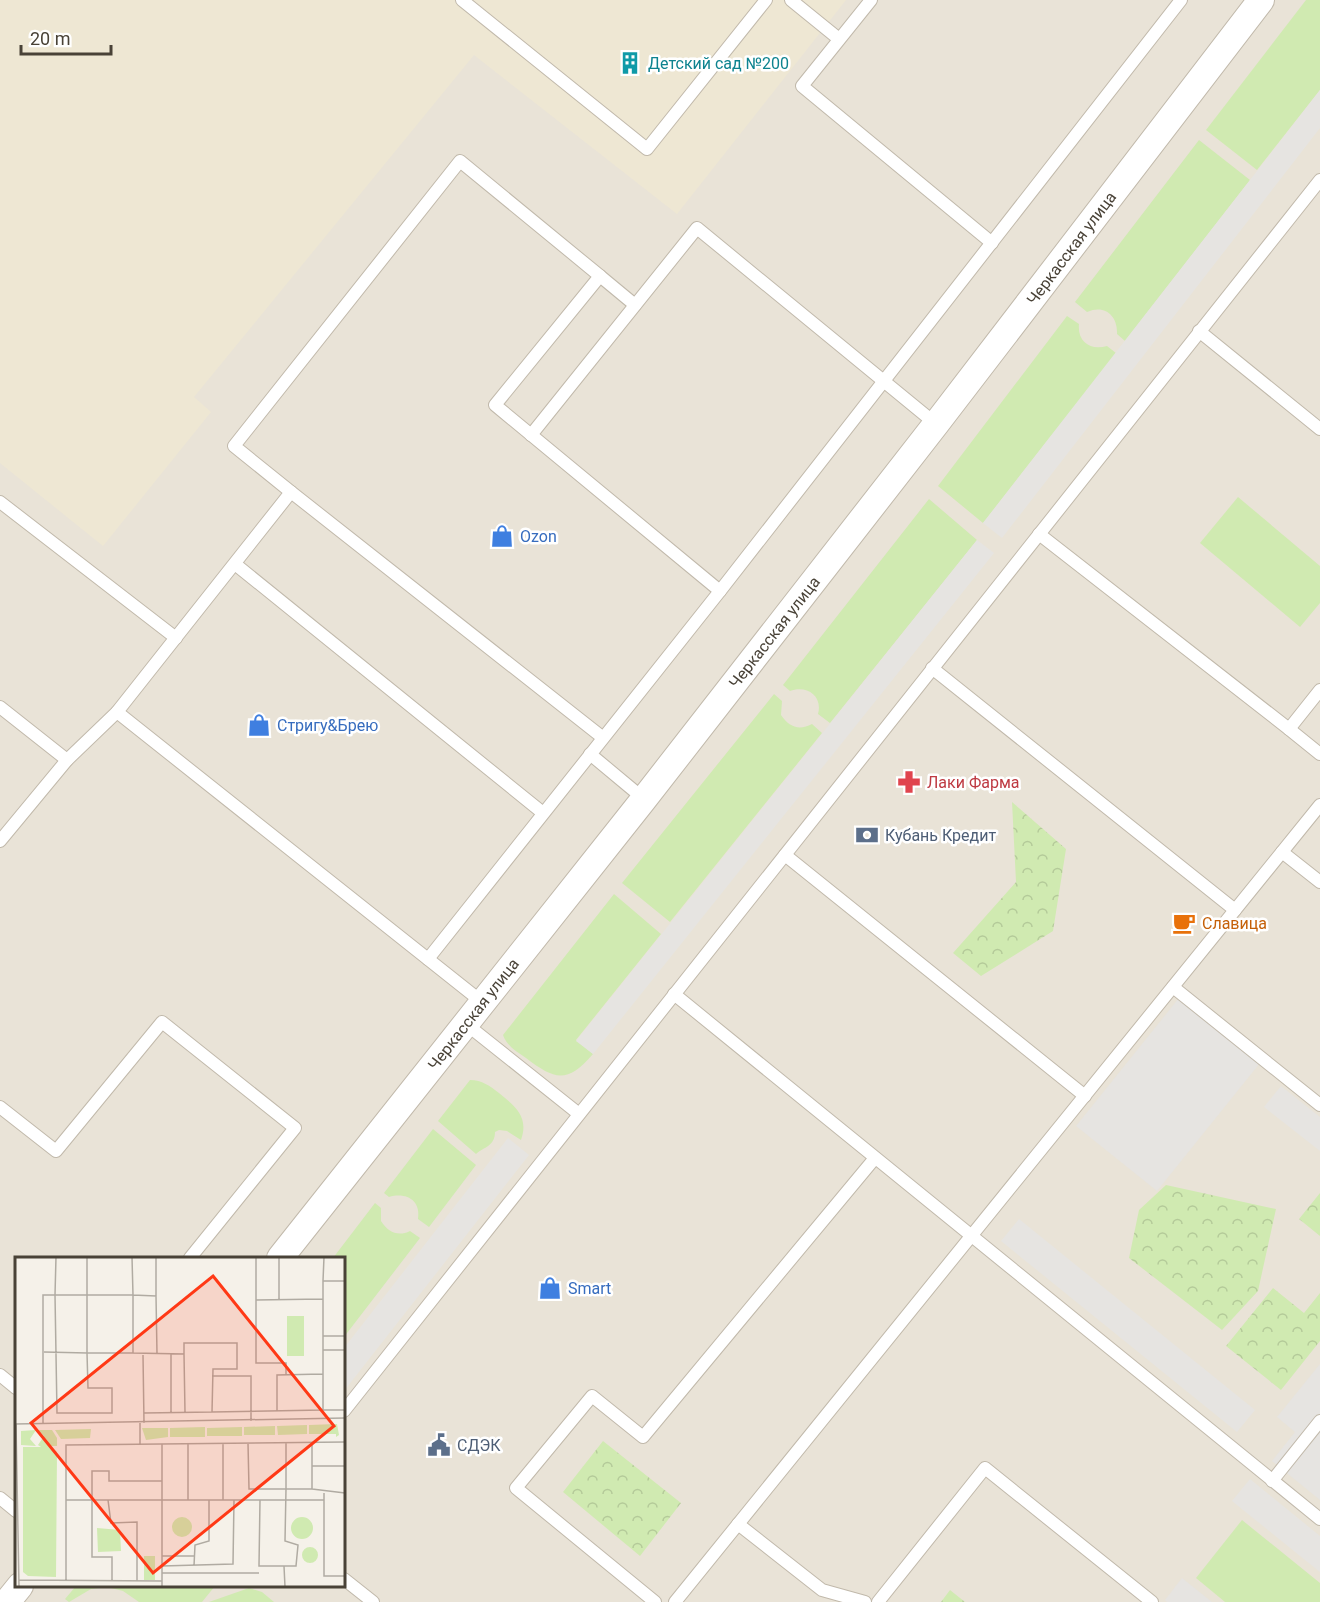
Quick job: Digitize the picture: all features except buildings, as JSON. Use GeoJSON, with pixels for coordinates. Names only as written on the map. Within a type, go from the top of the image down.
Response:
{"type":"FeatureCollection","features":[{"type":"Feature","properties":{"kind":"street","name":"Черкасская улица"},"geometry":{"type":"LineString","coordinates":[[281,1257],[644,799],[936,424],[1261,0]]}},
{"type":"Feature","properties":{"kind":"street"},"geometry":{"type":"LineString","coordinates":[[7,1602],[19,1587]]}},
{"type":"Feature","properties":{"kind":"lane"},"geometry":{"type":"LineString","coordinates":[[462,0],[646,149],[766,0]]}},
{"type":"Feature","properties":{"kind":"lane"},"geometry":{"type":"LineString","coordinates":[[791,0],[839,39]]}},
{"type":"Feature","properties":{"kind":"lane"},"geometry":{"type":"LineString","coordinates":[[871,0],[802,86],[992,243]]}},
{"type":"Feature","properties":{"kind":"lane"},"geometry":{"type":"LineString","coordinates":[[428,959],[720,591],[1181,0]]}},
{"type":"Feature","properties":{"kind":"lane"},"geometry":{"type":"LineString","coordinates":[[602,737],[234,446],[460,161],[635,305]]}},
{"type":"Feature","properties":{"kind":"lane"},"geometry":{"type":"LineString","coordinates":[[345,1410],[1199,331],[1316,194],[1320,180]]}},
{"type":"Feature","properties":{"kind":"lane"},"geometry":{"type":"LineString","coordinates":[[531,435],[697,228],[936,424]]}},
{"type":"Feature","properties":{"kind":"lane"},"geometry":{"type":"LineString","coordinates":[[600,276],[495,405],[720,591]]}},
{"type":"Feature","properties":{"kind":"lane"},"geometry":{"type":"LineString","coordinates":[[1199,331],[1320,429]]}},
{"type":"Feature","properties":{"kind":"lane"},"geometry":{"type":"LineString","coordinates":[[0,841],[67,760],[117,712],[291,492]]}},
{"type":"Feature","properties":{"kind":"lane"},"geometry":{"type":"LineString","coordinates":[[0,502],[176,638]]}},
{"type":"Feature","properties":{"kind":"lane"},"geometry":{"type":"LineString","coordinates":[[1039,534],[1320,754]]}},
{"type":"Feature","properties":{"kind":"lane"},"geometry":{"type":"LineString","coordinates":[[235,564],[543,813]]}},
{"type":"Feature","properties":{"kind":"lane"},"geometry":{"type":"LineString","coordinates":[[932,668],[1235,910]]}},
{"type":"Feature","properties":{"kind":"lane"},"geometry":{"type":"LineString","coordinates":[[1289,729],[1320,690]]}},
{"type":"Feature","properties":{"kind":"lane"},"geometry":{"type":"LineString","coordinates":[[0,707],[67,760]]}},
{"type":"Feature","properties":{"kind":"lane"},"geometry":{"type":"LineString","coordinates":[[117,712],[482,1002]]}},
{"type":"Feature","properties":{"kind":"lane"},"geometry":{"type":"LineString","coordinates":[[590,754],[644,799]]}},
{"type":"Feature","properties":{"kind":"lane"},"geometry":{"type":"LineString","coordinates":[[675,1602],[1320,806]]}},
{"type":"Feature","properties":{"kind":"lane"},"geometry":{"type":"LineString","coordinates":[[1282,852],[1320,882]]}},
{"type":"Feature","properties":{"kind":"lane"},"geometry":{"type":"LineString","coordinates":[[785,855],[1084,1096]]}},
{"type":"Feature","properties":{"kind":"lane"},"geometry":{"type":"LineString","coordinates":[[1173,987],[1320,1105]]}},
{"type":"Feature","properties":{"kind":"lane"},"geometry":{"type":"LineString","coordinates":[[674,994],[1320,1519]]}},
{"type":"Feature","properties":{"kind":"lane"},"geometry":{"type":"LineString","coordinates":[[0,1107],[56,1151],[162,1022],[295,1128],[191,1257]]}},
{"type":"Feature","properties":{"kind":"lane"},"geometry":{"type":"LineString","coordinates":[[466,1024],[579,1114]]}},
{"type":"Feature","properties":{"kind":"lane"},"geometry":{"type":"LineString","coordinates":[[656,1602],[516,1488],[592,1396],[643,1437],[875,1158]]}},
{"type":"Feature","properties":{"kind":"lane"},"geometry":{"type":"LineString","coordinates":[[0,1375],[15,1387]]}},
{"type":"Feature","properties":{"kind":"lane"},"geometry":{"type":"LineString","coordinates":[[1272,1480],[1320,1421]]}},
{"type":"Feature","properties":{"kind":"lane"},"geometry":{"type":"LineString","coordinates":[[878,1602],[985,1468],[1152,1602]]}},
{"type":"Feature","properties":{"kind":"lane"},"geometry":{"type":"LineString","coordinates":[[0,1498],[15,1510]]}},
{"type":"Feature","properties":{"kind":"lane"},"geometry":{"type":"LineString","coordinates":[[738,1524],[822,1590],[865,1602]]}},
{"type":"Feature","properties":{"kind":"lane"},"geometry":{"type":"LineString","coordinates":[[345,1580],[373,1602]]}},
{"type":"Feature","properties":{"kind":"shaded area"},"geometry":{"type":"Polygon","coordinates":[[[0,0],[1320,0],[1320,1602],[0,1602],[0,0]]]}},
{"type":"Feature","properties":{"kind":"shaded area"},"geometry":{"type":"Polygon","coordinates":[[[0,0],[846,0],[677,214],[474,55],[194,397],[211,412],[103,546],[0,463],[0,0]]]}},
{"type":"Feature","properties":{"kind":"shaded area"},"geometry":{"type":"Polygon","coordinates":[[[1320,90],[1320,128],[1002,538],[983,523],[1320,90]]]}},
{"type":"Feature","properties":{"kind":"shaded area"},"geometry":{"type":"Polygon","coordinates":[[[977,540],[994,553],[593,1054],[576,1041],[977,540]]]}},
{"type":"Feature","properties":{"kind":"shaded area"},"geometry":{"type":"Polygon","coordinates":[[[1179,998],[1260,1063],[1157,1191],[1076,1126],[1179,998]]]}},
{"type":"Feature","properties":{"kind":"shaded area"},"geometry":{"type":"Polygon","coordinates":[[[1281,1086],[1320,1117],[1320,1151],[1264,1107],[1281,1086]]]}},
{"type":"Feature","properties":{"kind":"shaded area"},"geometry":{"type":"Polygon","coordinates":[[[508,1138],[529,1155],[345,1390],[345,1347],[508,1138]]]}},
{"type":"Feature","properties":{"kind":"shaded area"},"geometry":{"type":"Polygon","coordinates":[[[1019,1219],[1255,1410],[1237,1432],[1001,1241],[1019,1219]]]}},
{"type":"Feature","properties":{"kind":"shaded area"},"geometry":{"type":"Polygon","coordinates":[[[1320,1364],[1320,1500],[1272,1461],[1295,1432],[1277,1417],[1320,1364]]]}},
{"type":"Feature","properties":{"kind":"shaded area"},"geometry":{"type":"Polygon","coordinates":[[[1250,1479],[1320,1536],[1320,1572],[1232,1501],[1250,1479]]]}},
{"type":"Feature","properties":{"kind":"shaded area"},"geometry":{"type":"Polygon","coordinates":[[[1182,1578],[1212,1602],[1167,1602],[1165,1600],[1182,1578]]]}},
{"type":"Feature","properties":{"kind":"green space"},"geometry":{"type":"Polygon","coordinates":[[[1306,0],[1320,0],[1320,90],[1257,170],[1206,130],[1306,0]]]}},
{"type":"Feature","properties":{"kind":"green space"},"geometry":{"type":"Polygon","coordinates":[[[1199,140],[1250,180],[1125,341],[1117,334],[1115,322],[1109,313],[1099,310],[1087,312],[1075,302],[1199,140]]]}},
{"type":"Feature","properties":{"kind":"green space"},"geometry":{"type":"Polygon","coordinates":[[[1067,316],[1079,324],[1080,336],[1086,344],[1096,347],[1107,346],[1116,353],[983,523],[938,486],[1067,316]]]}},
{"type":"Feature","properties":{"kind":"green space"},"geometry":{"type":"Polygon","coordinates":[[[1238,497],[1320,566],[1320,603],[1300,627],[1200,543],[1238,497]]]}},
{"type":"Feature","properties":{"kind":"green space"},"geometry":{"type":"Polygon","coordinates":[[[929,499],[977,540],[830,723],[818,714],[816,697],[808,691],[790,691],[783,685],[929,499]]]}},
{"type":"Feature","properties":{"kind":"green space"},"geometry":{"type":"Polygon","coordinates":[[[774,694],[782,701],[781,715],[787,722],[795,727],[812,724],[822,733],[670,922],[622,883],[774,694]]]}},
{"type":"Feature","properties":{"kind":"green space"},"geometry":{"type":"Polygon","coordinates":[[[1012,802],[1066,849],[1053,931],[981,976],[953,953],[1016,882],[1012,802]]]}},
{"type":"Feature","properties":{"kind":"green space"},"geometry":{"type":"Polygon","coordinates":[[[614,894],[661,934],[576,1040],[593,1054],[584,1064],[568,1074],[553,1074],[515,1051],[503,1035],[614,894]]]}},
{"type":"Feature","properties":{"kind":"green space"},"geometry":{"type":"Polygon","coordinates":[[[470,1080],[489,1086],[516,1108],[523,1125],[521,1140],[507,1131],[499,1130],[495,1132],[491,1143],[476,1154],[438,1121],[470,1080]]]}},
{"type":"Feature","properties":{"kind":"green space"},"geometry":{"type":"Polygon","coordinates":[[[433,1129],[476,1165],[429,1227],[418,1219],[415,1202],[401,1196],[389,1197],[384,1193],[433,1129]]]}},
{"type":"Feature","properties":{"kind":"green space"},"geometry":{"type":"Polygon","coordinates":[[[1166,1185],[1276,1209],[1258,1291],[1222,1330],[1129,1258],[1139,1210],[1166,1185]]]}},
{"type":"Feature","properties":{"kind":"green space"},"geometry":{"type":"Polygon","coordinates":[[[1320,1193],[1320,1236],[1299,1219],[1320,1193]]]}},
{"type":"Feature","properties":{"kind":"green space"},"geometry":{"type":"Polygon","coordinates":[[[375,1203],[381,1208],[381,1221],[387,1228],[397,1233],[410,1231],[420,1238],[345,1336],[345,1257],[334,1257],[375,1203]]]}},
{"type":"Feature","properties":{"kind":"green space"},"geometry":{"type":"Polygon","coordinates":[[[1273,1288],[1304,1313],[1320,1293],[1320,1341],[1281,1390],[1226,1346],[1273,1288]]]}},
{"type":"Feature","properties":{"kind":"green space"},"geometry":{"type":"Polygon","coordinates":[[[603,1441],[681,1503],[640,1556],[563,1492],[603,1441]]]}},
{"type":"Feature","properties":{"kind":"green space"},"geometry":{"type":"Polygon","coordinates":[[[1242,1520],[1320,1583],[1320,1602],[1225,1602],[1196,1578],[1242,1520]]]}},
{"type":"Feature","properties":{"kind":"green space"},"geometry":{"type":"Polygon","coordinates":[[[75,1587],[107,1587],[91,1589],[69,1602],[65,1599],[75,1587]]]}},
{"type":"Feature","properties":{"kind":"green space"},"geometry":{"type":"Polygon","coordinates":[[[107,1587],[214,1587],[202,1602],[139,1602],[123,1591],[107,1587]]]}},
{"type":"Feature","properties":{"kind":"green space"},"geometry":{"type":"Polygon","coordinates":[[[249,1588],[262,1592],[274,1602],[209,1602],[249,1588]]]}},
{"type":"Feature","properties":{"kind":"green space"},"geometry":{"type":"Polygon","coordinates":[[[950,1590],[965,1602],[941,1602],[950,1590]]]}},
{"type":"Feature","properties":{"kind":"place","name":"Детский сад №200"},"geometry":{"type":"Point","coordinates":[630,63]}},
{"type":"Feature","properties":{"kind":"place","name":"Ozon"},"geometry":{"type":"Point","coordinates":[502,536]}},
{"type":"Feature","properties":{"kind":"place","name":"Стригу&Брею"},"geometry":{"type":"Point","coordinates":[259,725]}},
{"type":"Feature","properties":{"kind":"place","name":"Лаки Фарма"},"geometry":{"type":"Point","coordinates":[909,782]}},
{"type":"Feature","properties":{"kind":"place","name":"Кубань Кредит"},"geometry":{"type":"Point","coordinates":[867,835]}},
{"type":"Feature","properties":{"kind":"place","name":"Славица"},"geometry":{"type":"Point","coordinates":[1184,923]}},
{"type":"Feature","properties":{"kind":"place","name":"Smart"},"geometry":{"type":"Point","coordinates":[550,1288]}},
{"type":"Feature","properties":{"kind":"place","name":"СДЭК"},"geometry":{"type":"Point","coordinates":[439,1445]}}]}
